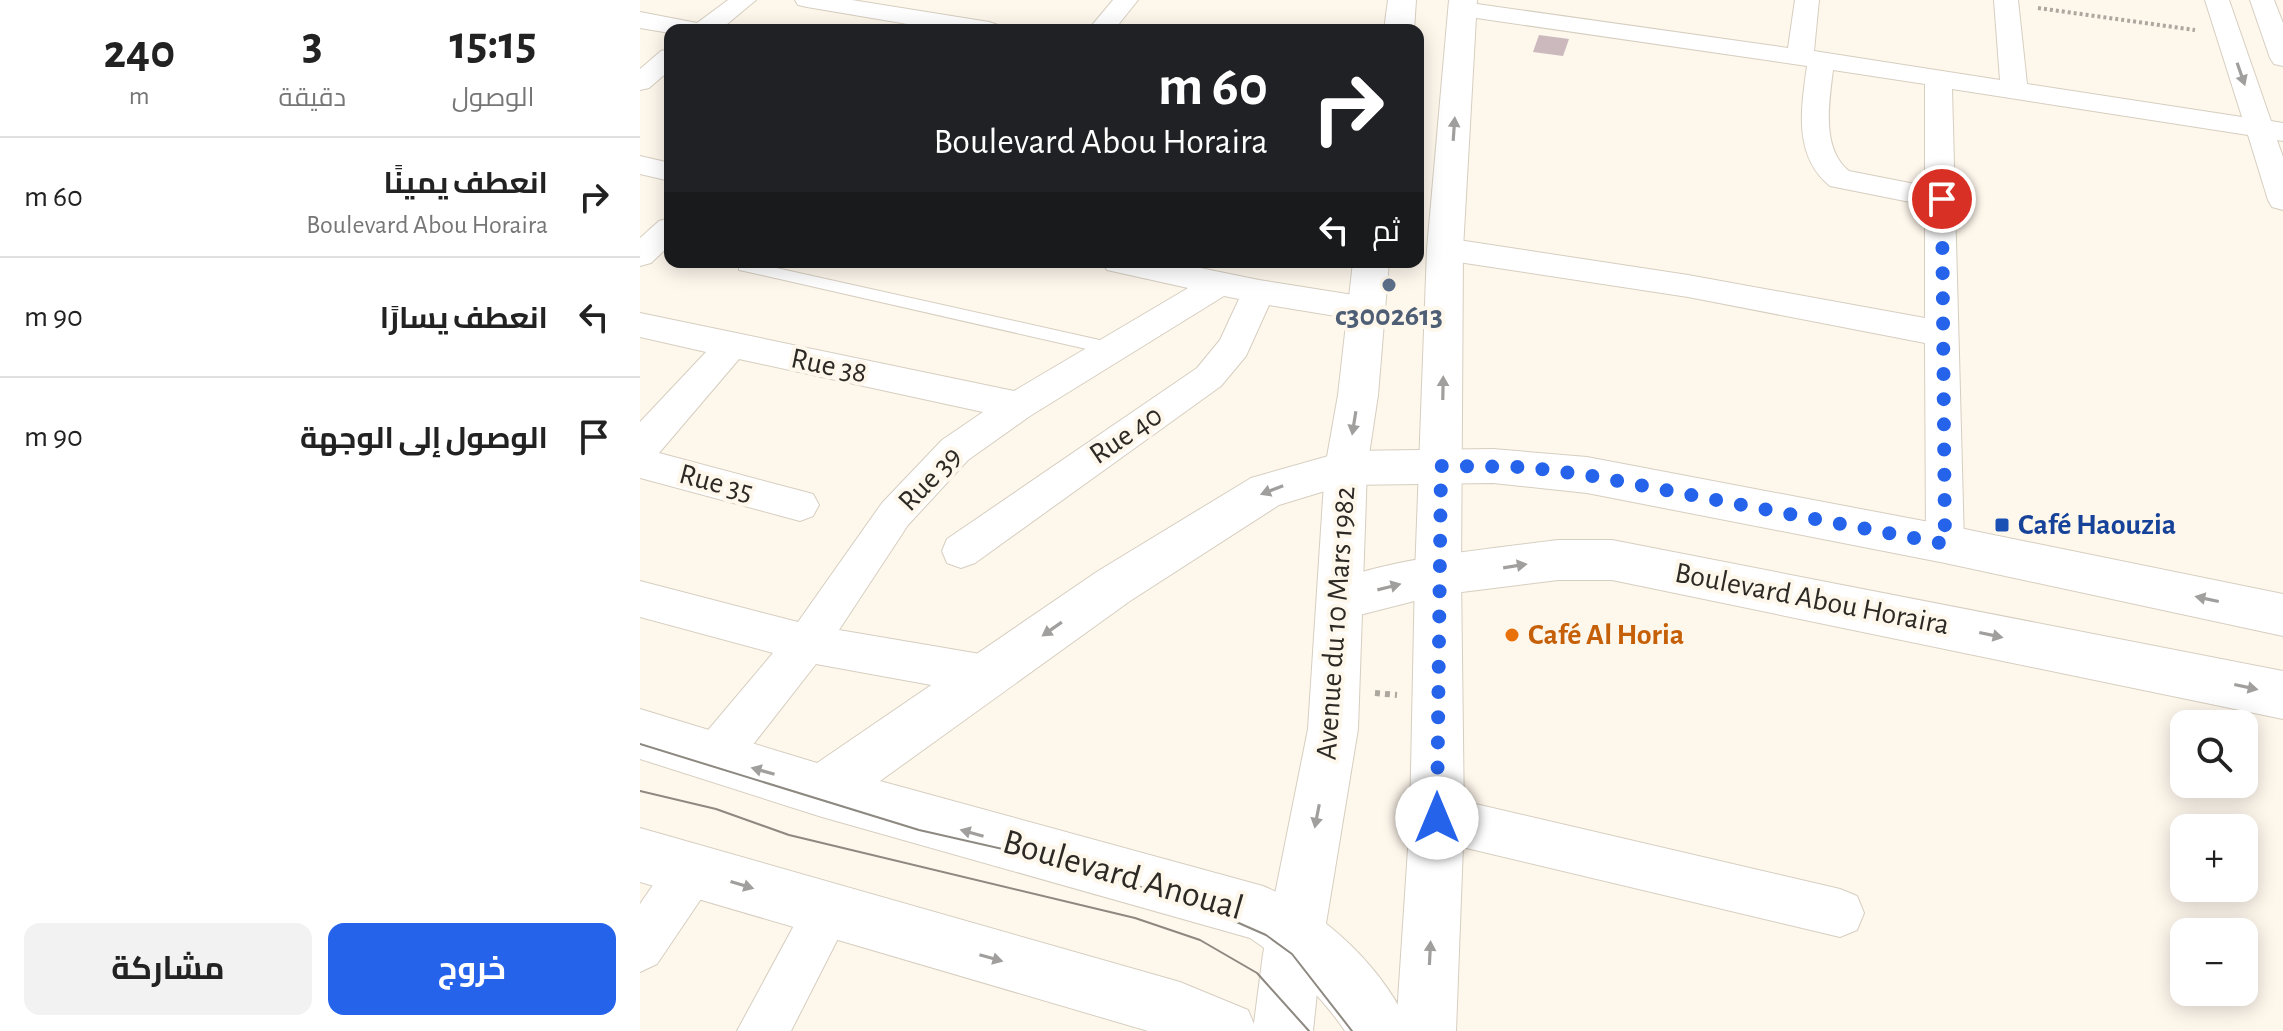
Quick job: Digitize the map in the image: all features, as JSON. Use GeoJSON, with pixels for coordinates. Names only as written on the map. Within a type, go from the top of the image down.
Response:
{"type":"FeatureCollection","features":[{"type":"Feature","properties":{"kind":"main road"},"geometry":{"type":"LineString","coordinates":[[1400,24],[1402,0]]}},
{"type":"Feature","properties":{"kind":"main road"},"geometry":{"type":"LineString","coordinates":[[1426,1031],[1437,818],[1438,575],[1445,249],[1463,5]]}},
{"type":"Feature","properties":{"kind":"main road","name":"Avenue du 10 Mars 1982"},"geometry":{"type":"LineString","coordinates":[[1283,1031],[1295,935],[1333,729],[1346,468],[1358,395],[1370,268]]}},
{"type":"Feature","properties":{"kind":"main road"},"geometry":{"type":"LineString","coordinates":[[822,791],[1114,586],[1266,491],[1346,468],[1525,467],[1564,471],[1945,544],[2283,615]]}},
{"type":"Feature","properties":{"kind":"main road","name":"Boulevard Abou Horaira"},"geometry":{"type":"LineString","coordinates":[[1340,599],[1438,575],[1558,560],[1612,560],[2283,695]]}},
{"type":"Feature","properties":{"kind":"main road","name":"Boulevard Anoual"},"geometry":{"type":"LineString","coordinates":[[640,734],[822,791],[1263,914],[1295,935],[1349,986],[1381,1031]]}},
{"type":"Feature","properties":{"kind":"main road"},"geometry":{"type":"LineString","coordinates":[[666,863],[1180,1011],[1227,1031]]}},
{"type":"Feature","properties":{"kind":"street"},"geometry":{"type":"LineString","coordinates":[[712,24],[744,0]]}},
{"type":"Feature","properties":{"kind":"street"},"geometry":{"type":"LineString","coordinates":[[807,0],[950,24]]}},
{"type":"Feature","properties":{"kind":"street"},"geometry":{"type":"LineString","coordinates":[[1106,24],[1126,0]]}},
{"type":"Feature","properties":{"kind":"street"},"geometry":{"type":"LineString","coordinates":[[1807,0],[1817,147],[1826,169],[1840,179],[1942,199]]}},
{"type":"Feature","properties":{"kind":"street"},"geometry":{"type":"LineString","coordinates":[[2217,0],[2228,35],[2271,130],[2283,200]]}},
{"type":"Feature","properties":{"kind":"street"},"geometry":{"type":"LineString","coordinates":[[2262,0],[2281,47]]}},
{"type":"Feature","properties":{"kind":"street"},"geometry":{"type":"LineString","coordinates":[[2006,2],[2014,91]]}},
{"type":"Feature","properties":{"kind":"street"},"geometry":{"type":"LineString","coordinates":[[1463,5],[2271,130]]}},
{"type":"Feature","properties":{"kind":"street"},"geometry":{"type":"LineString","coordinates":[[640,20],[664,24]]}},
{"type":"Feature","properties":{"kind":"street"},"geometry":{"type":"LineString","coordinates":[[640,82],[664,62]]}},
{"type":"Feature","properties":{"kind":"street"},"geometry":{"type":"LineString","coordinates":[[1938,80],[1945,544]]}},
{"type":"Feature","properties":{"kind":"street"},"geometry":{"type":"LineString","coordinates":[[640,165],[664,171]]}},
{"type":"Feature","properties":{"kind":"street"},"geometry":{"type":"LineString","coordinates":[[640,222],[664,226]]}},
{"type":"Feature","properties":{"kind":"street"},"geometry":{"type":"LineString","coordinates":[[640,255],[664,233]]}},
{"type":"Feature","properties":{"kind":"street"},"geometry":{"type":"LineString","coordinates":[[1445,249],[1688,286],[1943,334]]}},
{"type":"Feature","properties":{"kind":"street"},"geometry":{"type":"LineString","coordinates":[[1147,268],[1259,292],[1366,309]]}},
{"type":"Feature","properties":{"kind":"street","name":"Rue 39"},"geometry":{"type":"LineString","coordinates":[[714,758],[807,643],[862,558],[923,482],[955,450],[1018,406],[1221,283]]}},
{"type":"Feature","properties":{"kind":"street","name":"Rue 40"},"geometry":{"type":"LineString","coordinates":[[961,551],[1209,377],[1234,347],[1259,292]]}},
{"type":"Feature","properties":{"kind":"street","name":"Rue 38"},"geometry":{"type":"LineString","coordinates":[[640,325],[1018,406]]}},
{"type":"Feature","properties":{"kind":"street","name":"Rue 35"},"geometry":{"type":"LineString","coordinates":[[732,345],[640,448],[644,464],[800,505]]}},
{"type":"Feature","properties":{"kind":"street"},"geometry":{"type":"LineString","coordinates":[[640,599],[807,643],[986,675]]}},
{"type":"Feature","properties":{"kind":"street"},"geometry":{"type":"LineString","coordinates":[[1437,818],[1840,913]]}},
{"type":"Feature","properties":{"kind":"street"},"geometry":{"type":"LineString","coordinates":[[640,947],[666,863]]}},
{"type":"Feature","properties":{"kind":"street"},"geometry":{"type":"LineString","coordinates":[[763,1031],[828,911]]}},
{"type":"Feature","properties":{"kind":"lane"},"geometry":{"type":"LineString","coordinates":[[753,268],[1113,349]]}},
{"type":"Feature","properties":{"kind":"path"},"geometry":{"type":"LineString","coordinates":[[2006,2],[2228,35]]}},
{"type":"Feature","properties":{"kind":"path"},"geometry":{"type":"LineString","coordinates":[[1337,690],[1438,699]]}},
{"type":"Feature","properties":{"kind":"building"},"geometry":{"type":"Polygon","coordinates":[[[1539,35],[1569,39],[1563,56],[1533,52],[1539,35]]]}},
{"type":"Feature","properties":{"kind":"tram line"},"geometry":{"type":"LineString","coordinates":[[640,744],[919,830],[1047,859],[1191,902],[1266,935],[1292,954],[1352,1031]]}},
{"type":"Feature","properties":{"kind":"tram line"},"geometry":{"type":"LineString","coordinates":[[640,791],[716,809],[789,835],[1135,918],[1200,940],[1257,973],[1309,1031]]}},
{"type":"Feature","properties":{"kind":"place","name":"c3002613"},"geometry":{"type":"Point","coordinates":[1389,285]}},
{"type":"Feature","properties":{"kind":"place","name":"Café Haouzia"},"geometry":{"type":"Point","coordinates":[2002,525]}},
{"type":"Feature","properties":{"kind":"place","name":"Café Al Horia"},"geometry":{"type":"Point","coordinates":[1512,635]}},
{"type":"Feature","properties":{"kind":"route"},"geometry":{"type":"LineString","coordinates":[[1437,818],[1441,466],[1525,467],[1587,475],[1945,544],[1942,199]]}}]}
